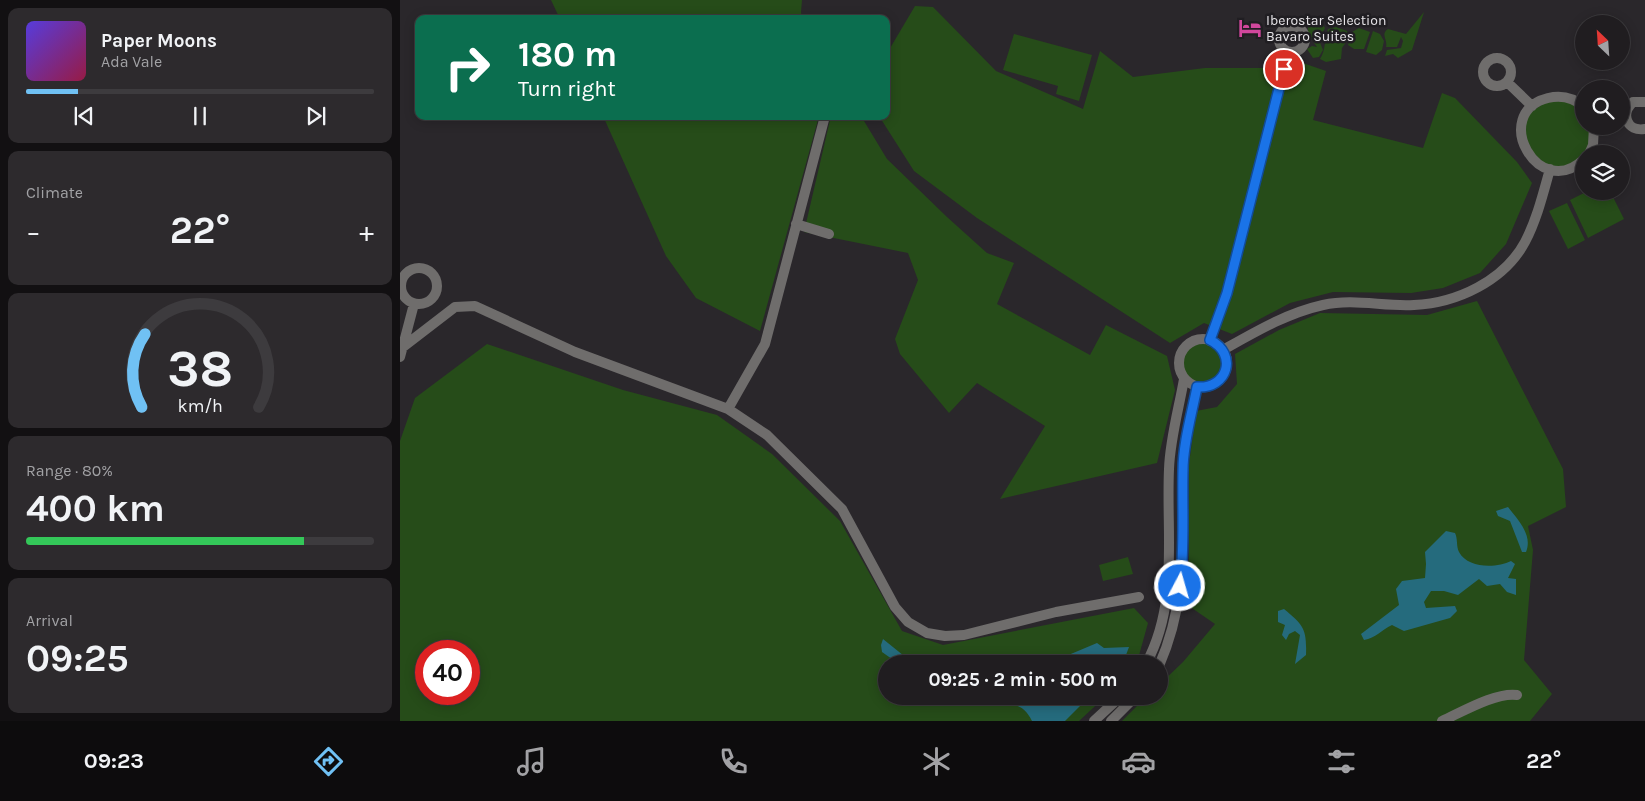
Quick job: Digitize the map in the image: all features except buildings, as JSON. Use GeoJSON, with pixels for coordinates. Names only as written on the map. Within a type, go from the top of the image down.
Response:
{"type":"FeatureCollection","features":[{"type":"Feature","properties":{"kind":"street"},"geometry":{"type":"LineString","coordinates":[[1210,340],[1227,293],[1288,52]]}},
{"type":"Feature","properties":{"kind":"street"},"geometry":{"type":"LineString","coordinates":[[1506,82],[1532,106]]}},
{"type":"Feature","properties":{"kind":"street"},"geometry":{"type":"LineString","coordinates":[[1575,101],[1568,97],[1555,96],[1543,100],[1532,106],[1525,116],[1521,128],[1522,141],[1526,152],[1534,162],[1550,170],[1568,169],[1575,165]]}},
{"type":"Feature","properties":{"kind":"street"},"geometry":{"type":"LineString","coordinates":[[1630,106],[1633,102],[1645,102]]}},
{"type":"Feature","properties":{"kind":"street"},"geometry":{"type":"LineString","coordinates":[[728,409],[765,344],[824,120]]}},
{"type":"Feature","properties":{"kind":"street"},"geometry":{"type":"LineString","coordinates":[[1630,126],[1636,130],[1645,129]]}},
{"type":"Feature","properties":{"kind":"street"},"geometry":{"type":"LineString","coordinates":[[1223,350],[1292,314],[1324,304],[1359,301],[1413,305],[1437,303],[1476,290],[1504,268],[1525,243],[1538,212],[1550,170]]}},
{"type":"Feature","properties":{"kind":"street"},"geometry":{"type":"LineString","coordinates":[[796,224],[829,234]]}},
{"type":"Feature","properties":{"kind":"street"},"geometry":{"type":"LineString","coordinates":[[400,266],[414,269],[420,268],[431,273],[437,284],[437,290],[431,300],[426,303],[414,304],[404,297],[400,286],[404,276],[414,269]]}},
{"type":"Feature","properties":{"kind":"street"},"geometry":{"type":"LineString","coordinates":[[400,357],[414,304]]}},
{"type":"Feature","properties":{"kind":"street"},"geometry":{"type":"LineString","coordinates":[[403,347],[455,307],[475,306],[576,352],[728,409],[767,435],[842,509],[895,607],[908,622],[927,633],[945,636],[964,635],[1056,612],[1138,597]]}},
{"type":"Feature","properties":{"kind":"street"},"geometry":{"type":"LineString","coordinates":[[1150,655],[1157,642],[1169,587],[1169,468],[1184,379],[1179,365],[1183,350],[1195,341],[1210,340],[1223,350],[1226,358],[1224,373],[1213,385],[1197,387],[1184,379]]}},
{"type":"Feature","properties":{"kind":"street"},"geometry":{"type":"LineString","coordinates":[[1163,655],[1178,603],[1184,543],[1183,468],[1197,387]]}},
{"type":"Feature","properties":{"kind":"street"},"geometry":{"type":"LineString","coordinates":[[1442,721],[1495,698],[1508,694],[1517,695]]}},
{"type":"Feature","properties":{"kind":"street"},"geometry":{"type":"LineString","coordinates":[[1094,721],[1111,705]]}},
{"type":"Feature","properties":{"kind":"street"},"geometry":{"type":"LineString","coordinates":[[1111,721],[1127,705]]}},
{"type":"Feature","properties":{"kind":"green space"},"geometry":{"type":"Polygon","coordinates":[[[551,0],[802,0],[801,15],[558,15],[551,0]]]}},
{"type":"Feature","properties":{"kind":"green space"},"geometry":{"type":"Polygon","coordinates":[[[915,6],[933,7],[996,71],[1083,109],[1100,51],[1133,77],[1205,68],[1276,68],[1297,61],[1326,71],[1313,120],[1423,148],[1442,93],[1455,98],[1517,162],[1532,183],[1506,244],[1480,273],[1443,288],[1411,293],[1333,292],[1290,303],[1232,334],[1204,323],[1170,343],[977,218],[914,171],[882,120],[890,120],[890,48],[915,6]]]}},
{"type":"Feature","properties":{"kind":"green space"},"geometry":{"type":"Polygon","coordinates":[[[1424,12],[1412,50],[1398,58],[1393,54],[1385,56],[1387,50],[1401,48],[1403,41],[1401,37],[1397,47],[1386,47],[1384,35],[1386,31],[1388,29],[1406,34],[1424,12]]]}},
{"type":"Feature","properties":{"kind":"green space"},"geometry":{"type":"Polygon","coordinates":[[[1323,25],[1325,28],[1319,40],[1323,50],[1319,57],[1313,58],[1307,49],[1312,46],[1317,47],[1308,34],[1308,26],[1323,25]]]}},
{"type":"Feature","properties":{"kind":"green space"},"geometry":{"type":"Polygon","coordinates":[[[1336,27],[1347,31],[1349,38],[1342,48],[1341,59],[1326,62],[1320,59],[1328,29],[1336,27]]]}},
{"type":"Feature","properties":{"kind":"green space"},"geometry":{"type":"Polygon","coordinates":[[[1359,28],[1370,32],[1364,49],[1354,49],[1348,45],[1352,32],[1359,28]]]}},
{"type":"Feature","properties":{"kind":"green space"},"geometry":{"type":"Polygon","coordinates":[[[1373,31],[1380,34],[1384,41],[1382,50],[1376,55],[1366,52],[1373,31]]]}},
{"type":"Feature","properties":{"kind":"green space"},"geometry":{"type":"Polygon","coordinates":[[[1014,34],[1092,55],[1079,101],[1056,94],[1058,86],[1003,70],[1014,34]]]}},
{"type":"Feature","properties":{"kind":"green space"},"geometry":{"type":"Polygon","coordinates":[[[1555,96],[1575,104],[1575,135],[1592,135],[1591,145],[1575,145],[1575,163],[1556,170],[1526,152],[1525,116],[1555,96]]]}},
{"type":"Feature","properties":{"kind":"green space"},"geometry":{"type":"Polygon","coordinates":[[[605,120],[818,120],[760,331],[696,298],[666,256],[605,120]]]}},
{"type":"Feature","properties":{"kind":"green space"},"geometry":{"type":"Polygon","coordinates":[[[830,120],[863,120],[887,159],[947,217],[987,253],[1014,263],[997,304],[1090,355],[1106,325],[1167,356],[1175,390],[1157,463],[1000,499],[1045,426],[977,383],[949,413],[900,354],[895,339],[918,280],[908,253],[804,232],[830,120]]]}},
{"type":"Feature","properties":{"kind":"green space"},"geometry":{"type":"Polygon","coordinates":[[[1575,198],[1575,200],[1614,200],[1624,219],[1588,238],[1570,200],[1575,198]]]}},
{"type":"Feature","properties":{"kind":"green space"},"geometry":{"type":"Polygon","coordinates":[[[1567,203],[1585,240],[1568,249],[1549,211],[1567,203]]]}},
{"type":"Feature","properties":{"kind":"green space"},"geometry":{"type":"Polygon","coordinates":[[[1477,301],[1563,469],[1566,507],[1528,526],[1533,550],[1524,660],[1552,694],[1530,721],[1122,721],[1138,705],[1168,705],[1168,676],[1183,662],[1215,624],[1186,604],[1189,587],[1189,464],[1196,411],[1217,407],[1237,384],[1235,354],[1279,330],[1320,313],[1427,315],[1477,301]]]}},
{"type":"Feature","properties":{"kind":"green space"},"geometry":{"type":"Polygon","coordinates":[[[1203,339],[1212,341],[1220,346],[1225,354],[1227,363],[1225,372],[1220,380],[1212,385],[1203,387],[1194,385],[1186,380],[1181,372],[1179,363],[1181,354],[1186,346],[1194,341],[1203,339]]]}},
{"type":"Feature","properties":{"kind":"green space"},"geometry":{"type":"Polygon","coordinates":[[[487,344],[623,390],[717,415],[772,454],[840,521],[902,631],[943,645],[1134,608],[1148,623],[1139,655],[878,655],[878,705],[1096,705],[1079,721],[400,721],[400,441],[415,398],[487,344]]]}},
{"type":"Feature","properties":{"kind":"green space"},"geometry":{"type":"Polygon","coordinates":[[[1128,557],[1133,574],[1103,581],[1099,565],[1128,557]]]}},
{"type":"Feature","properties":{"kind":"water"},"geometry":{"type":"Polygon","coordinates":[[[1508,507],[1520,522],[1526,534],[1528,546],[1526,552],[1522,552],[1510,521],[1498,516],[1496,511],[1508,507]]]}},
{"type":"Feature","properties":{"kind":"water"},"geometry":{"type":"Polygon","coordinates":[[[1446,531],[1455,533],[1459,552],[1469,562],[1483,566],[1498,565],[1511,561],[1515,564],[1508,578],[1516,579],[1516,595],[1507,592],[1500,584],[1487,586],[1479,579],[1458,595],[1444,591],[1431,591],[1424,602],[1426,608],[1455,606],[1457,611],[1450,618],[1404,631],[1392,625],[1372,638],[1364,640],[1361,634],[1399,605],[1396,589],[1402,581],[1425,578],[1425,552],[1446,531]]]}},
{"type":"Feature","properties":{"kind":"water"},"geometry":{"type":"Polygon","coordinates":[[[1284,609],[1300,623],[1306,639],[1306,655],[1295,664],[1300,635],[1295,631],[1289,634],[1286,640],[1282,635],[1285,625],[1278,622],[1278,611],[1284,609]]]}},
{"type":"Feature","properties":{"kind":"water"},"geometry":{"type":"Polygon","coordinates":[[[883,639],[903,655],[886,655],[882,652],[881,645],[883,639]]]}},
{"type":"Feature","properties":{"kind":"water"},"geometry":{"type":"Polygon","coordinates":[[[1097,643],[1104,648],[1129,647],[1126,655],[1068,655],[1097,643]]]}},
{"type":"Feature","properties":{"kind":"water"},"geometry":{"type":"Polygon","coordinates":[[[1013,705],[1081,705],[1065,721],[1032,721],[1028,714],[1019,706],[1013,705]]]}},
{"type":"Feature","properties":{"kind":"place","name":"Iberostar Selection Bavaro Suites"},"geometry":{"type":"Point","coordinates":[1250,28]}},
{"type":"Feature","properties":{"kind":"route"},"geometry":{"type":"LineString","coordinates":[[1180,586],[1184,543],[1183,468],[1190,421],[1197,387],[1213,385],[1220,380],[1226,366],[1223,350],[1210,340],[1222,313],[1260,156],[1284,69]]}}]}
